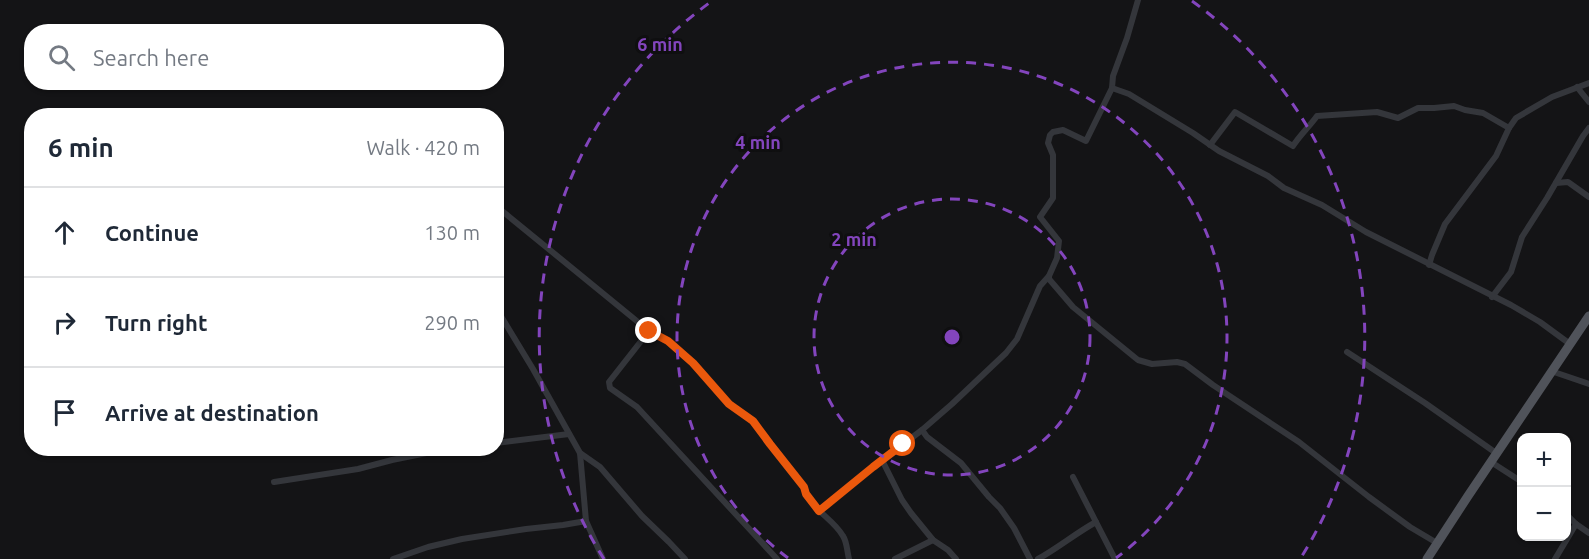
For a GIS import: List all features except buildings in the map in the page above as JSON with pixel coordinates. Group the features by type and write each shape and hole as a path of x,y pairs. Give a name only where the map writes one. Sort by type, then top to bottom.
{"main road":[{"path":"1427,559 1589,316"}],"street":[{"path":"819,511 952,404 1006,353 1017,339 1040,286 1049,276 1058,258 1057,237 1040,217 1053,198 1053,155 1048,141 1050,135 1063,130 1086,141 1112,88 1113,76 1138,0"},
{"path":"1429,265 1445,224 1496,156 1516,118 1552,97 1589,82"},
{"path":"1577,87 1589,102"},
{"path":"1112,88 1129,94 1210,145 1268,176 1284,188 1322,206 1429,265 1511,305 1540,322 1570,344"},
{"path":"1210,145 1235,112 1293,146 1301,133 1317,116 1383,112 1398,118 1418,108 1454,106 1483,113 1509,128"},
{"path":"1492,297 1510,272 1522,237 1589,129"},
{"path":"1556,183 1568,183 1589,197"},
{"path":"504,213 649,331 668,341 693,363 729,404 753,421 804,487 806,494 819,511 842,534 849,559"},
{"path":"1049,276 1050,282 1072,308 1138,360 1152,364 1178,362 1185,364 1299,442 1410,527 1437,543"},
{"path":"504,321 534,369 580,453 600,467 642,516 685,559"},
{"path":"649,331 609,381 610,388 637,407 777,559"},
{"path":"1347,352 1433,408 1517,478"},
{"path":"1551,371 1589,384"},
{"path":"922,430 927,438 962,463 1000,508 1014,528 1030,559"},
{"path":"504,442 569,434"},
{"path":"580,453 586,521 603,559"},
{"path":"274,482 358,470 412,456"},
{"path":"882,460 902,500 933,540 948,550 956,559"},
{"path":"1073,477 1115,559"},
{"path":"1571,519 1588,530"},
{"path":"393,559 462,539 586,521"},
{"path":"1038,559 1096,522"},
{"path":"1555,559 1576,524"},
{"path":"895,559 933,540"}],"route":[{"path":"649,331 668,341 693,363 729,404 753,421 804,487 806,494 819,511 903,444"}]}
